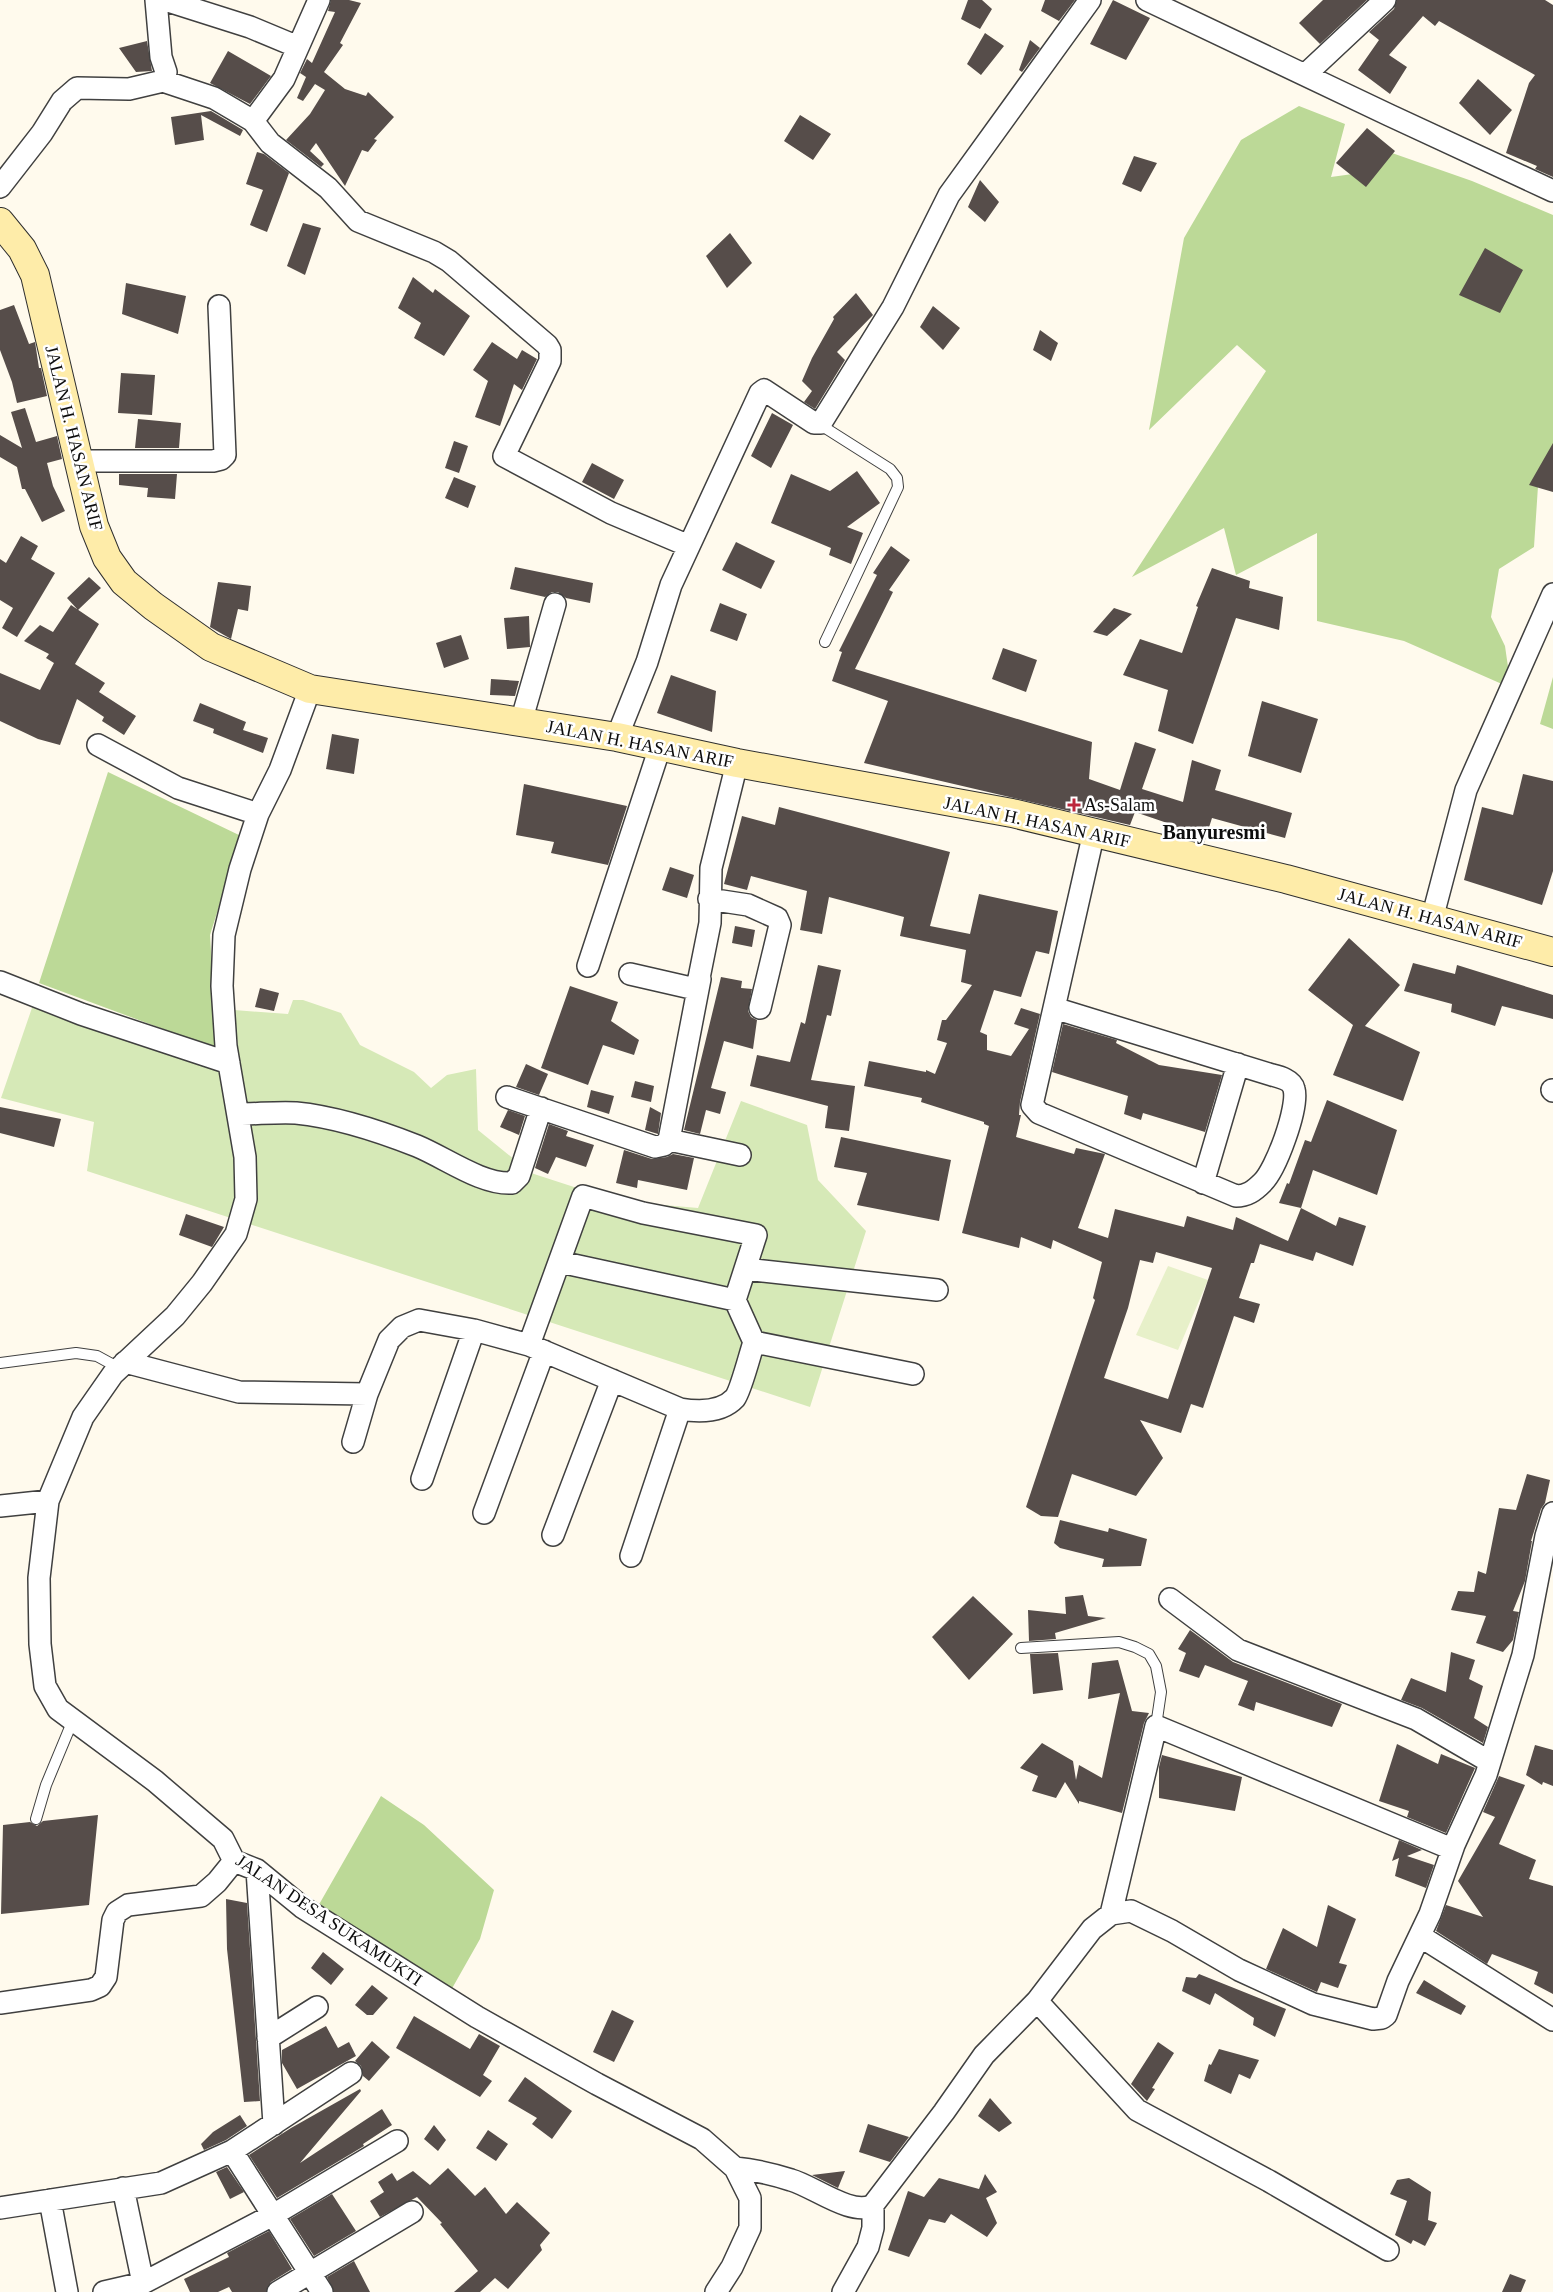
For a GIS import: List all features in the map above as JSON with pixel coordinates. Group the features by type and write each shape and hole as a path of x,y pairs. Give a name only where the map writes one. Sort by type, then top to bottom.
{"main road":[{"name":"JALAN H. HASAN ARIF","path":"0,222 22,249 35,275 94,526 107,558 124,582 153,606 211,647 310,689 617,737 737,763 1012,813 1286,878 1553,952"}],"street":[{"path":"156,0 161,57 166,72 163,81"},
{"path":"165,0 250,26 298,47"},
{"path":"253,121 278,88 318,0"},
{"path":"617,737 647,662 672,585 762,390 772,393 810,420 819,424 828,416 893,308 949,195 1090,0"},
{"path":"1148,0 1553,191"},
{"path":"1306,74 1385,0"},
{"path":"0,187 42,133 62,101 77,88 128,90 163,81 214,98 253,121 270,143 328,188 358,221 434,252 449,261 548,345 550,361 504,456 611,514 689,546"},
{"path":"78,461 213,461 221,459 225,455 219,306"},
{"path":"1432,918 1466,790 1553,594"},
{"path":"521,722 555,604"},
{"name":"JALAN DESA SUKAMUKTI","path":"310,689 280,770 258,814 240,868 224,935 222,986 229,1063 245,1157 246,1199 236,1234 202,1283 175,1316 122,1365 83,1417 48,1501 39,1578 40,1644 45,1686 58,1709 155,1781 223,1839 234,1861 257,1870 302,1907 461,2007 597,2084 702,2139 735,2168 750,2198 750,2228 732,2268 716,2292"},
{"path":"98,745 178,788 258,814"},
{"path":"588,966 660,747"},
{"path":"506,1097 655,1147 664,1145 669,1140 710,923 711,868 737,763"},
{"path":"1054,1008 1238,1064 1289,1082 1294,1090 1294,1112 1284,1140 1264,1182 1251,1193 1236,1196 1039,1113 1033,1108 1033,1094 1094,832"},
{"path":"709,899 748,906 777,918 780,925 760,1008"},
{"path":"630,974 691,988 700,979"},
{"path":"0,982 81,1014 229,1063"},
{"path":"1203,1183 1238,1064"},
{"path":"238,1114 295,1113 336,1120 417,1146 483,1179 500,1184 512,1183 519,1176 541,1108"},
{"path":"669,1140 740,1155"},
{"path":"353,1442 367,1394 389,1340 402,1327 419,1320 474,1330 537,1348 680,1409 697,1412 714,1410 735,1397 754,1342 735,1300 756,1235 643,1212 583,1196 560,1262 537,1348 484,1513"},
{"path":"560,1262 735,1300"},
{"path":"745,1269 937,1290"},
{"path":"422,1479 474,1330"},
{"path":"754,1342 913,1374"},
{"path":"122,1365 239,1392 367,1394"},
{"path":"553,1534 612,1380"},
{"path":"631,1556 680,1409"},
{"path":"0,1506 48,1501"},
{"path":"735,2168 758,2170 794,2180 840,2202 856,2207 868,2208 874,2205 984,2055 1037,2001 1092,1929 1111,1914 1131,1911 1172,1931 1239,1970 1313,2004 1373,2019 1382,2018 1386,2015 1398,1981 1430,1914 1452,1849 1490,1762 1523,1655 1546,1536 1553,1513"},
{"path":"1170,1599 1238,1650 1416,1719 1490,1762"},
{"path":"1111,1914 1156,1726 1452,1849"},
{"path":"0,2003 91,1990 100,1986 106,1977 110,1934 117,1912 128,1905 201,1896 217,1882 234,1861"},
{"path":"257,1870 274,2124"},
{"path":"1420,1936 1553,2020"},
{"path":"1037,2001 1137,2110 1269,2181 1388,2250"},
{"path":"268,2038 317,2007"},
{"path":"0,2208 162,2183 232,2151 351,2073"},
{"path":"104,2292 143,2283 273,2215 397,2141"},
{"path":"232,2151 322,2292"},
{"path":"123,2188 143,2283"},
{"path":"50,2200 67,2292"},
{"path":"842,2292 868,2247 874,2205"},
{"path":"278,2292 412,2212"}],"lane":[{"path":"819,424 890,468 897,478 898,487 825,642"},
{"path":"0,1363 76,1353 97,1356 122,1365"},
{"path":"1021,1648 1118,1642 1149,1654 1156,1666 1161,1692 1156,1726"},
{"path":"36,1819 46,1786 73,1720"}],"green space":[{"path":"1299,106 1345,124 1331,177 1360,173 1392,153 1472,181 1553,215 1553,488 1538,486 1534,547 1499,569 1491,617 1505,646 1511,688 1404,641 1317,621 1317,533 1236,575 1224,528 1132,577 1266,371 1237,345 1149,430 1184,238 1241,140"},
{"path":"1553,677 1553,729 1540,724"},
{"path":"108,772 241,836 210,935 217,1049 39,983"},
{"path":"293,1000 303,1000 341,1013 360,1045 414,1072 431,1088 447,1075 476,1069 478,1130 531,1173 617,1201 698,1208 741,1101 807,1125 818,1180 866,1231 810,1407 87,1171 94,1122 1,1098 34,1002 215,1068 240,1064 234,1010 288,1014"},
{"path":"1168,1266 1208,1280 1178,1350 1136,1335"},
{"path":"381,1796 424,1825 494,1890 480,1939 450,1992 317,1908"}],"building":[{"path":"331,0 349,0 361,3 340,43 343,45 324,72 345,89 366,96 368,92 394,117 374,139 377,140 368,152 362,150 345,186 316,143 310,151 324,164 321,167 286,140 310,114 325,90 315,84 303,101 297,98 306,77 300,73 307,59 312,63 335,12 328,11"},
{"path":"968,0 982,0 992,9 980,29 961,19"},
{"path":"1045,0 1075,0 1059,21 1041,11"},
{"path":"1113,0 1150,18 1126,60 1090,44"},
{"path":"1323,0 1367,0 1320,44 1299,23"},
{"path":"1397,0 1545,0 1553,5 1553,177 1535,169 1537,166 1506,153 1529,83 1535,75 1439,21 1435,26 1423,16 1389,55 1407,67 1390,94 1358,70 1379,40 1369,32 1394,9"},
{"path":"985,33 1004,46 981,75 967,64"},
{"path":"1030,40 1040,48 1022,72 1019,70"},
{"path":"147,41 152,71 136,72 119,48"},
{"path":"228,51 271,76 250,104 210,83"},
{"path":"1478,79 1512,110 1490,135 1459,103"},
{"path":"211,111 243,130 240,136 201,115 204,140 175,145 171,117"},
{"path":"800,115 831,134 813,160 784,141"},
{"path":"1367,128 1395,151 1366,187 1336,163"},
{"path":"257,152 264,154 289,173 267,232 250,225 263,190 246,184"},
{"path":"1134,156 1157,163 1141,192 1122,184"},
{"path":"980,180 999,202 985,222 968,207"},
{"path":"303,223 321,228 305,275 287,266"},
{"path":"730,233 752,263 727,288 706,256"},
{"path":"1485,248 1523,270 1500,313 1459,295"},
{"path":"413,277 433,293 435,289 470,316 444,356 414,338 421,323 398,308"},
{"path":"126,283 186,296 178,334 122,314"},
{"path":"856,293 873,315 837,352 845,360 815,409 804,402 812,391 802,381 812,358 834,319 833,317"},
{"path":"14,305 29,344 35,342 39,368 41,368 47,396 17,403 12,382 0,350 0,310"},
{"path":"933,306 960,328 943,350 920,327"},
{"path":"1040,330 1058,343 1051,361 1033,350"},
{"path":"492,342 517,359 522,350 537,359 522,390 514,384 500,426 475,417 488,381 473,370"},
{"path":"121,373 155,375 152,415 118,413"},
{"path":"25,408 36,442 57,436 62,459 47,463 53,486 65,511 42,522 25,489 22,489 17,467 0,457 0,435 22,448 11,412"},
{"path":"772,413 793,425 771,468 751,456"},
{"path":"138,419 181,423 179,448 135,448"},
{"path":"454,441 468,446 459,473 445,468"},
{"path":"1553,443 1553,492 1529,485"},
{"path":"592,463 624,480 614,499 582,482"},
{"path":"857,471 880,503 847,527 863,533 851,564 829,555 831,548 771,523 791,474 830,491"},
{"path":"119,474 177,474 175,499 147,497 148,488 119,485"},
{"path":"454,477 476,486 468,508 445,498"},
{"path":"21,536 38,546 31,559 55,573 17,637 2,628 13,608 0,600 0,559 6,563"},
{"path":"736,542 775,561 761,589 722,570"},
{"path":"891,546 910,560 889,590 893,592 855,669 1092,742 1089,779 1120,790 1135,742 1156,749 1142,789 1183,802 1192,760 1221,770 1215,790 1292,813 1285,838 1212,818 1204,843 1168,835 1173,825 1135,812 1130,825 864,763 888,701 832,681 842,652 839,651 877,575 873,573"},
{"path":"515,567 593,583 590,603 566,598 558,592 552,592 545,597 510,589"},
{"path":"1212,568 1250,581 1249,588 1283,597 1279,630 1236,618 1193,744 1158,731 1168,690 1123,675 1140,639 1182,653 1198,607 1196,606"},
{"path":"89,577 101,588 78,610 67,598"},
{"path":"218,582 251,586 248,611 238,609 231,639 210,627"},
{"path":"720,603 747,614 737,641 710,631"},
{"path":"71,605 99,624 75,664 105,683 99,692 136,716 124,735 102,721 104,717 77,699 60,745 38,739 0,721 0,673 40,690 54,663 46,658 49,654 24,641 40,625 53,632"},
{"path":"1114,608 1132,614 1107,636 1093,632"},
{"path":"529,616 530,647 507,649 504,618"},
{"path":"461,635 469,659 444,668 436,643"},
{"path":"1003,648 1037,660 1026,692 992,679"},
{"path":"671,675 716,691 712,732 657,713"},
{"path":"491,679 519,681 515,696 490,695"},
{"path":"1262,701 1318,719 1301,773 1248,756"},
{"path":"200,703 246,722 243,730 268,738 263,753 213,733 214,729 193,721"},
{"path":"332,734 359,739 354,774 326,769"},
{"path":"1523,774 1553,781 1553,871 1542,905 1464,880 1482,807 1513,815"},
{"path":"524,784 627,806 608,865 551,853 554,842 516,835"},
{"path":"779,807 950,852 930,926 970,934 979,894 1058,911 1049,954 1036,951 1021,997 994,990 980,1032 987,1035 987,1050 1011,1056 1029,1029 1014,1024 1021,1008 1040,1014 1020,1102 1019,1115 1021,1115 1016,1137 1074,1154 1076,1148 1105,1154 1078,1228 1108,1238 1115,1209 1184,1227 1187,1216 1233,1230 1236,1217 1288,1241 1301,1208 1336,1226 1339,1217 1366,1226 1353,1266 1316,1252 1313,1261 1260,1244 1254,1263 1251,1263 1239,1298 1260,1304 1254,1323 1234,1316 1203,1408 1191,1404 1181,1433 1140,1420 1163,1458 1136,1496 1072,1474 1058,1517 1041,1516 1026,1507 1095,1300 1093,1298 1102,1262 1053,1240 1051,1249 1021,1237 1019,1248 962,1233 989,1126 984,1124 984,1122 921,1102 922,1098 864,1086 869,1061 926,1072 926,1070 935,1074 947,1043 937,1040 942,1020 946,1020 972,985 961,982 966,950 900,936 904,917 829,897 822,934 800,930 807,891 751,876 747,890 724,884 742,816 775,825","holes":["1156,1252 1212,1268 1168,1399 1104,1378 1128,1308 1140,1260 1153,1263"]},
{"path":"670,867 694,875 687,898 662,890"},
{"path":"735,926 755,930 752,947 732,943"},
{"path":"1349,938 1400,985 1365,1026 1420,1052 1403,1101 1333,1075 1353,1025 1308,990"},
{"path":"1413,963 1455,974 1457,965 1553,995 1553,1019 1502,1006 1495,1026 1451,1012 1452,1004 1404,991"},
{"path":"818,965 841,970 831,1016 827,1015 811,1080 855,1086 849,1131 825,1128 828,1106 750,1086 757,1055 790,1062 801,1022 805,1024"},
{"path":"721,977 742,981 741,988 752,989 748,1011 751,1017 757,1020 753,1049 724,1041 711,1088 726,1092 720,1114 706,1110 700,1134 684,1130"},
{"path":"570,986 618,1002 611,1021 639,1040 634,1055 603,1045 588,1085 541,1068"},
{"path":"260,988 279,993 274,1011 255,1007"},
{"path":"1063,1024 1117,1040 1116,1043 1159,1065 1222,1075 1205,1132 1143,1113 1141,1120 1124,1114 1128,1096 1052,1072"},
{"path":"526,1064 548,1074 539,1095 516,1087"},
{"path":"635,1081 654,1086 651,1102 631,1097"},
{"path":"591,1090 614,1096 609,1114 587,1107"},
{"path":"1327,1100 1397,1130 1377,1195 1313,1170 1301,1208 1279,1203 1287,1183 1289,1184 1305,1140 1311,1142"},
{"path":"0,1107 61,1119 54,1147 0,1133"},
{"path":"650,1107 661,1113 658,1134 645,1130"},
{"path":"508,1110 525,1116 519,1135 500,1127"},
{"path":"549,1124 568,1131 566,1136 594,1145 586,1167 556,1157 548,1174 535,1168"},
{"path":"841,1137 951,1160 939,1221 857,1205 867,1173 834,1167"},
{"path":"624,1150 652,1159 667,1157 673,1154 694,1158 687,1190 638,1180 637,1188 616,1183"},
{"path":"186,1214 224,1227 212,1247 179,1235"},
{"path":"1527,1474 1550,1480 1545,1503 1541,1509 1531,1541 1525,1581 1513,1611 1519,1612 1513,1640 1503,1652 1476,1643 1486,1616 1451,1610 1458,1591 1474,1592 1478,1571 1486,1574 1499,1508 1516,1510"},
{"path":"1060,1520 1108,1532 1109,1528 1147,1539 1141,1566 1102,1567 1104,1559 1060,1548 1054,1543"},
{"path":"1083,1595 1088,1616 1106,1618 1055,1633 1056,1639 1029,1641 1028,1610 1066,1614 1065,1597"},
{"path":"973,1596 1013,1634 969,1680 932,1637"},
{"path":"1190,1630 1233,1662 1342,1704 1332,1727 1256,1702 1254,1711 1238,1705 1248,1681 1205,1665 1199,1678 1179,1671 1186,1653 1178,1649"},
{"path":"1451,1652 1475,1660 1469,1679 1483,1686 1474,1718 1488,1727 1483,1743 1422,1708 1401,1700 1411,1678 1446,1692"},
{"path":"1058,1653 1063,1690 1033,1694 1030,1654"},
{"path":"1118,1660 1132,1711 1149,1713 1144,1723 1122,1813 1079,1801 1079,1804 1065,1782 1056,1798 1032,1791 1038,1776 1020,1768 1042,1743 1073,1761 1076,1780 1079,1765 1102,1778 1120,1693 1088,1699 1092,1663"},
{"path":"1397,1744 1438,1764 1441,1754 1475,1768 1446,1833 1407,1817 1409,1811 1379,1801"},
{"path":"1535,1745 1553,1750 1553,1786 1543,1782 1542,1785 1526,1775"},
{"path":"1162,1755 1242,1777 1235,1811 1159,1798 1159,1767"},
{"path":"1499,1776 1525,1785 1499,1844 1536,1860 1529,1879 1553,1886 1553,1994 1534,1984 1538,1972 1492,1954 1487,1964 1436,1931 1446,1905 1483,1917 1458,1881 1495,1817 1483,1812"},
{"path":"98,1815 89,1905 1,1914 3,1825 30,1822 37,1826 43,1821"},
{"path":"1399,1840 1422,1850 1407,1856 1434,1865 1426,1888 1395,1876 1399,1858 1392,1861"},
{"path":"226,1899 247,1903 260,2101 244,2102 227,1949"},
{"path":"1328,1905 1356,1919 1339,1963 1347,1965 1338,1988 1321,1982 1317,1992 1266,1969 1283,1928 1317,1947"},
{"path":"323,1952 344,1969 331,1985 311,1968"},
{"path":"1199,1974 1286,2009 1275,2037 1253,2025 1254,2018 1215,1993 1210,2005 1182,1991 1186,1977 1196,1978"},
{"path":"1424,1980 1466,2006 1461,2015 1416,1993"},
{"path":"372,1985 388,1998 373,2015 367,2015 355,2005"},
{"path":"612,2010 634,2021 614,2062 593,2052"},
{"path":"414,2016 470,2049 479,2034 500,2046 483,2075 492,2081 480,2097 396,2048"},
{"path":"326,2026 338,2048 349,2042 356,2056 297,2089 282,2063 282,2050"},
{"path":"372,2041 390,2057 369,2081 363,2076 361,2066 355,2061"},
{"path":"1158,2042 1174,2053 1152,2088 1155,2089 1147,2101 1131,2084"},
{"path":"1219,2049 1259,2060 1250,2079 1239,2074 1231,2094 1204,2081 1209,2064 1211,2065"},
{"path":"525,2077 572,2111 552,2139 532,2124 537,2118 508,2101"},
{"path":"360,2089 361,2091 300,2163 382,2109 392,2125 363,2144 364,2146 277,2198 249,2155 291,2128"},
{"path":"990,2098 1012,2123 999,2132 978,2116"},
{"path":"240,2115 247,2126 226,2140 204,2150 201,2144 213,2132"},
{"path":"868,2124 909,2137 890,2162 859,2152"},
{"path":"434,2125 446,2140 438,2151 424,2139"},
{"path":"488,2130 508,2144 496,2161 476,2148"},
{"path":"227,2167 244,2192 230,2199 216,2172"},
{"path":"448,2168 475,2196 485,2187 506,2214 517,2202 550,2233 540,2245 542,2250 508,2289 495,2278 480,2292 454,2292 478,2271 440,2224 442,2223 417,2197 380,2217 370,2201 384,2192 378,2182 392,2173 397,2181 413,2171 430,2185"},
{"path":"845,2171 838,2188 812,2175"},
{"path":"985,2174 997,2192 986,2198 997,2223 987,2237 951,2214 945,2223 929,2219 909,2257 888,2250 908,2191 924,2197 939,2178 979,2189"},
{"path":"1409,2178 1431,2192 1428,2220 1437,2223 1425,2246 1413,2240 1411,2244 1395,2235 1407,2201 1390,2194 1397,2180"},
{"path":"332,2194 356,2231 314,2256 290,2219"},
{"path":"269,2231 292,2269 271,2282 266,2292 232,2292 229,2287 218,2292 190,2292 184,2279 229,2257 227,2253"},
{"path":"354,2261 370,2292 334,2292 327,2277"},
{"path":"1510,2274 1526,2280 1521,2292 1502,2292"}],"place":[{"name":"As-Salam","path":"1074,805"}],"district":[{"name":"Banyuresmi","path":"1214,832"}]}
